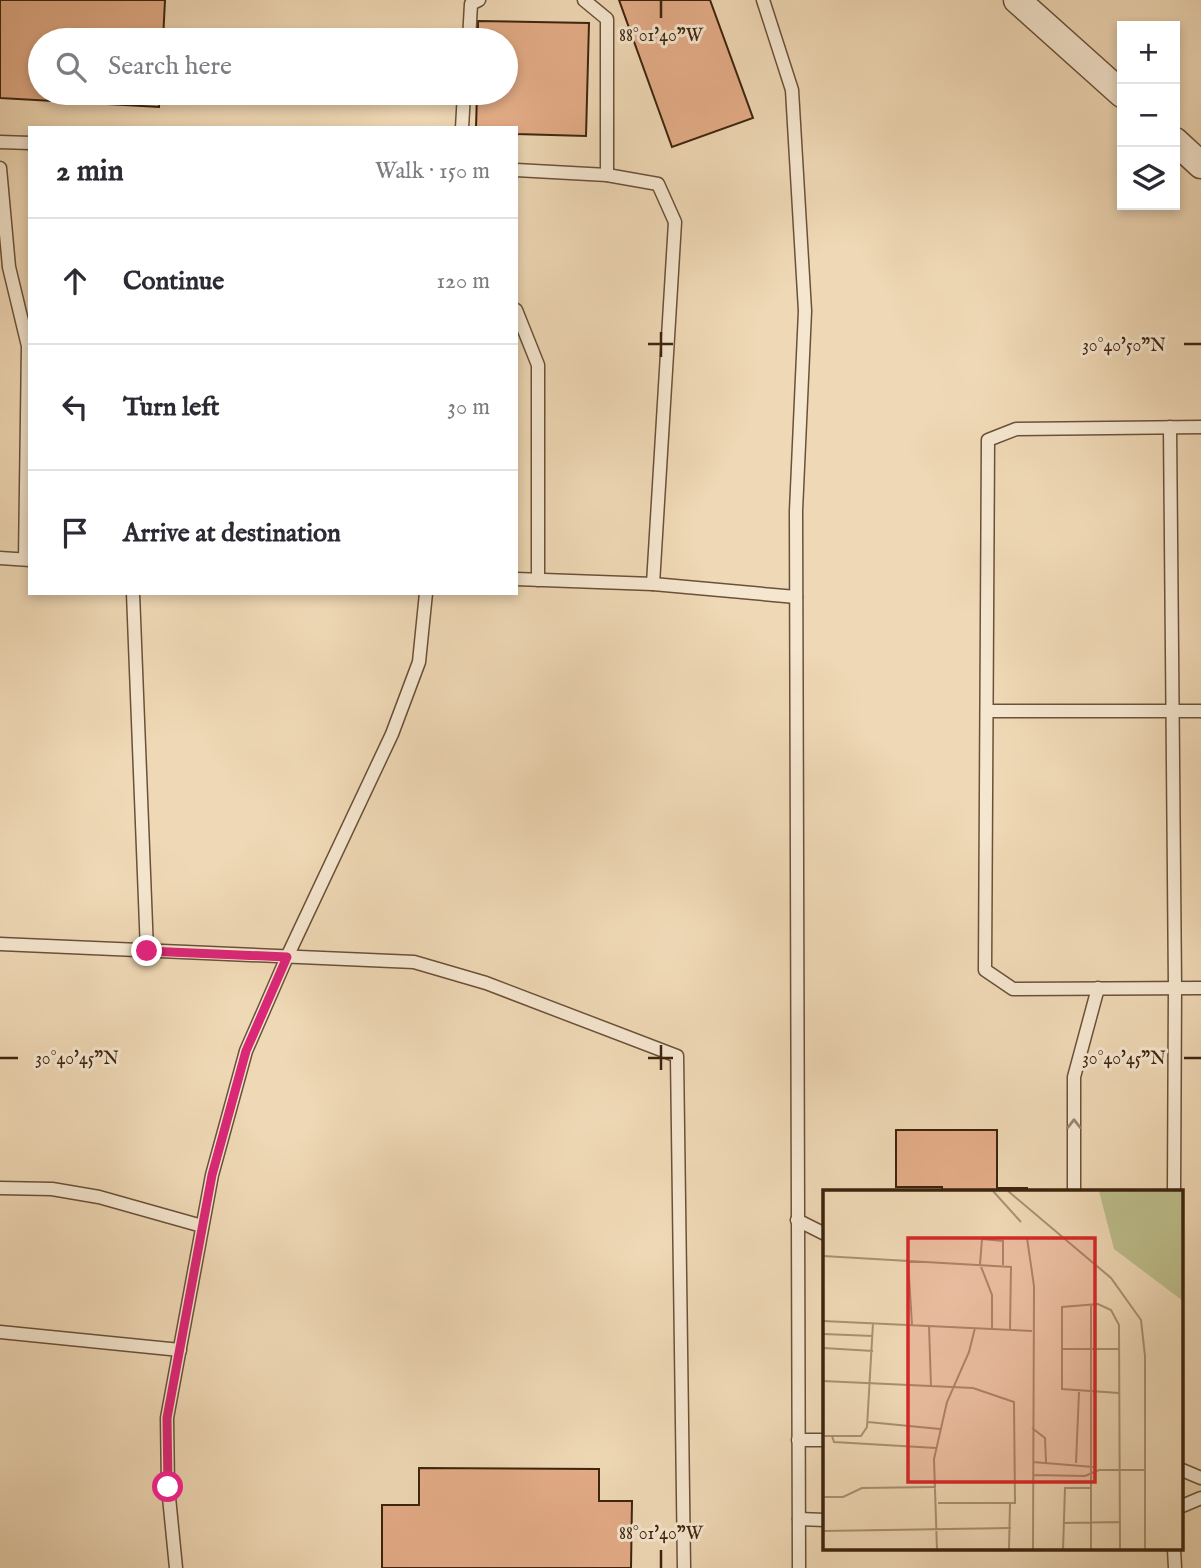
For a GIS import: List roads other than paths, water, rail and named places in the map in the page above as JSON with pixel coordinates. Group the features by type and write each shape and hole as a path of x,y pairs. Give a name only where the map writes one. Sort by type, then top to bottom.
{"street":[{"path":"1017,0 1117,90"},
{"path":"1180,146 1201,165"}],"lane":[{"path":"469,28 471,4 479,0"},
{"path":"584,0 607,19 607,175"},
{"path":"763,0 792,90 805,311 796,511 799,1568"},
{"path":"462,126 463,105"},
{"path":"0,142 28,143"},
{"path":"0,168 9,267 28,342"},
{"path":"518,170 607,175 658,184 675,222 653,583"},
{"path":"518,315 538,365 538,580"},
{"path":"1170,427 1174,1190"},
{"path":"1201,427 1016,429 988,440 985,970 1013,989 1201,988"},
{"path":"0,558 27,559 28,452"},
{"path":"518,579 653,583 796,597"},
{"path":"133,595 147,951"},
{"path":"176,1568 168,1487 167,1418 212,1175 246,1051 392,734 419,662 426,595"},
{"path":"987,711 1201,711"},
{"path":"0,944 414,962 486,984 677,1056 684,1568"},
{"path":"1074,1190 1074,1077 1098,988"},
{"path":"0,1188 52,1189 99,1197 202,1226"},
{"path":"797,1220 823,1233"},
{"path":"0,1332 180,1350"},
{"path":"799,1440 823,1440"},
{"path":"1184,1471 1201,1478"},
{"path":"1184,1505 1201,1498"},
{"path":"799,1519 823,1520"},
{"path":"1174,1550 1175,1568"}]}
